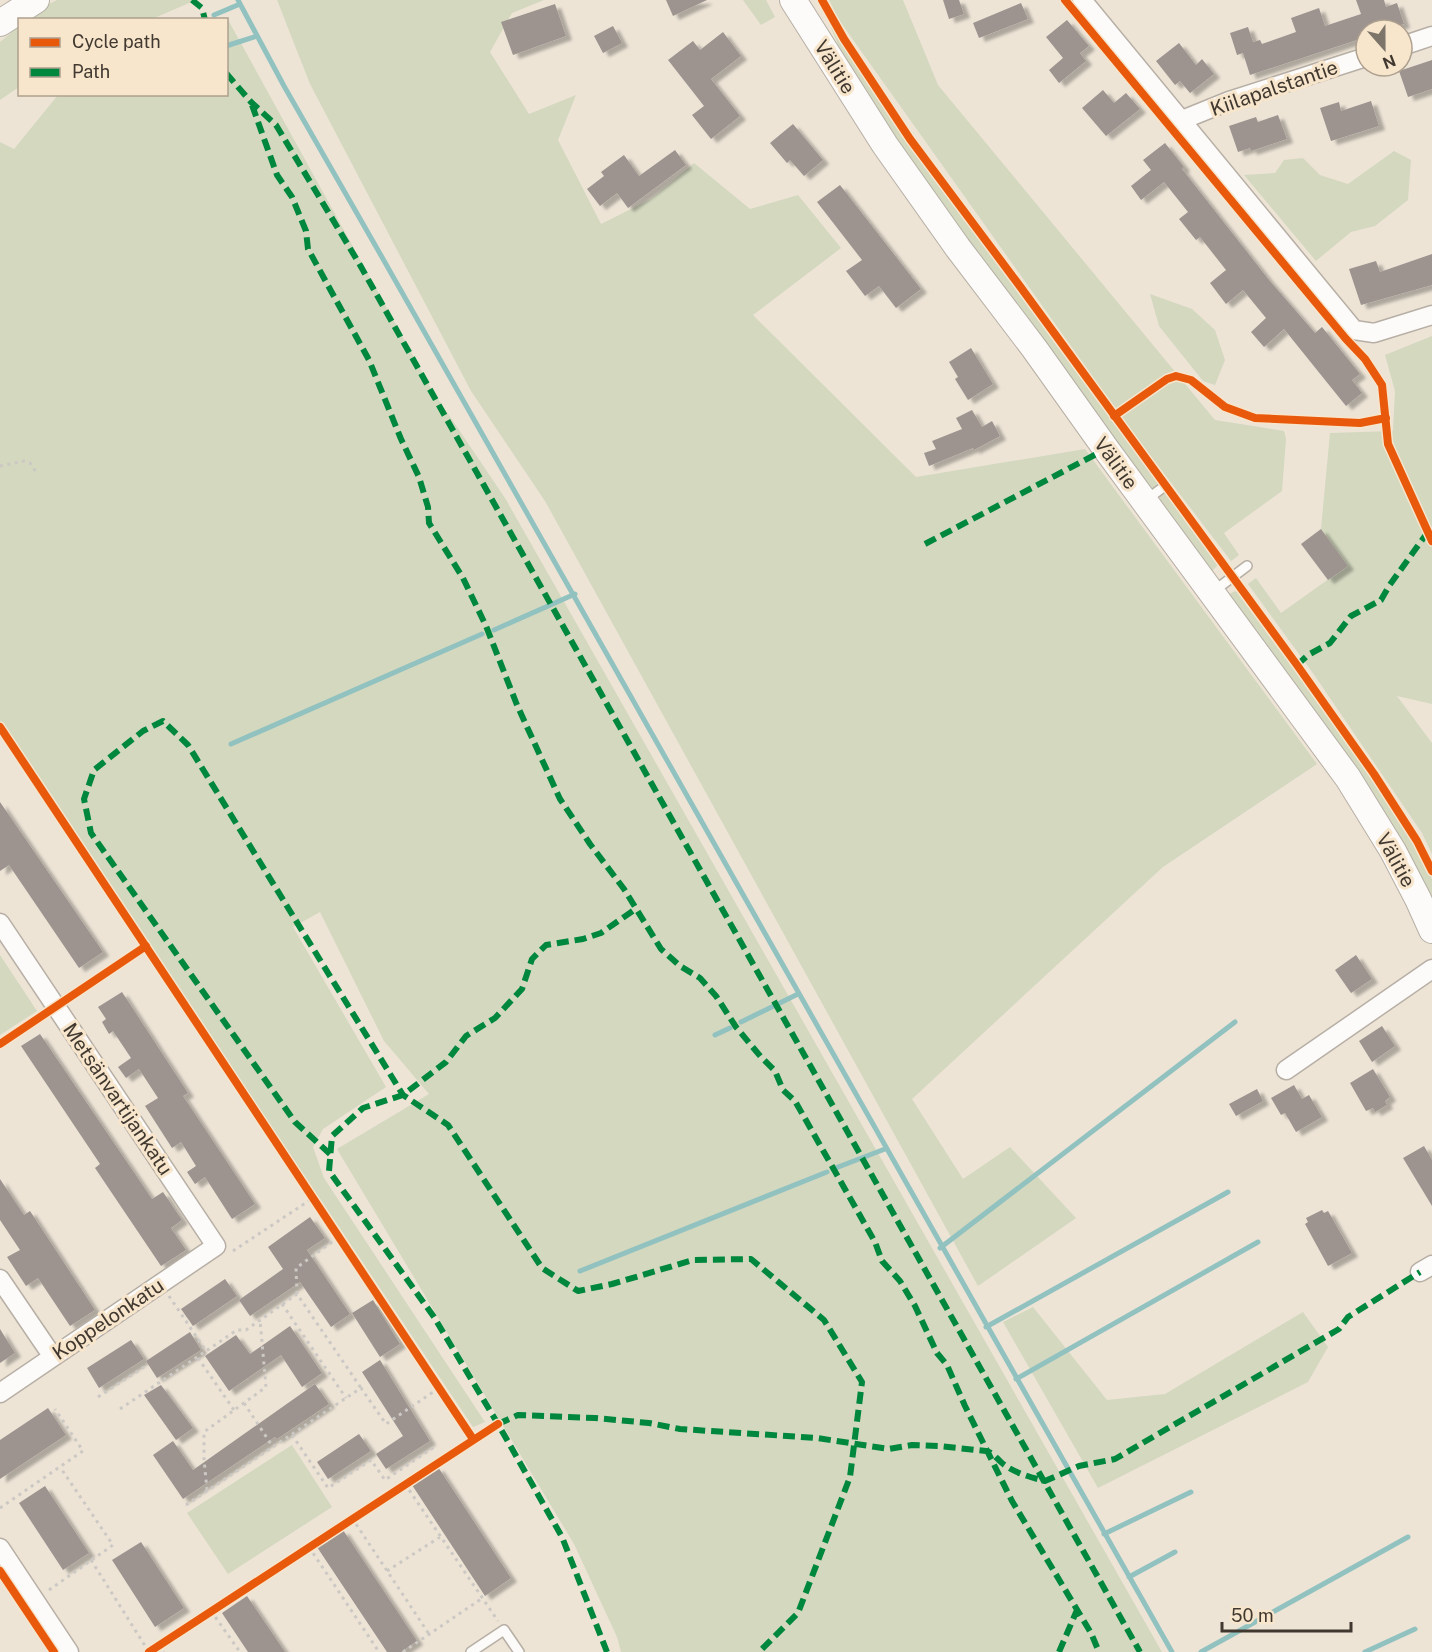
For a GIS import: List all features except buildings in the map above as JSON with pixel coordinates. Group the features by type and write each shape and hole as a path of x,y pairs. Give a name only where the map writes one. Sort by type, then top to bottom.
{"main road":[{"path":"0,23 36,0"},
{"name":"Välitie","path":"793,0 885,145 958,248 1034,348 1348,778 1393,851 1432,930"}],"street":[{"path":"1082,0 1354,330 1374,333 1432,315"},
{"path":"1414,42 1432,36"},
{"name":"Kiilapalstantie","path":"1182,120 1229,101 1354,61"},
{"name":"Metsänvartijankatu","path":"0,923 220,1251"},
{"path":"1287,1070 1432,969"},
{"name":"Koppelonkatu","path":"0,1393 220,1251"},
{"path":"0,1279 53,1357"},
{"path":"0,1548 69,1652"}],"lane":[{"path":"1144,501 1165,486"},
{"path":"1212,592 1247,566"},
{"path":"471,1652 504,1630 519,1652"}],"path":[{"path":"0,466 24,461 30,463 36,472"},
{"path":"306,1188 320,1208"},
{"path":"220,1251 313,1198"},
{"path":"333,1227 345,1247"},
{"path":"339,1237 296,1268 297,1294 386,1424 439,1388"},
{"path":"168,1294 206,1351"},
{"path":"120,1409 237,1330 246,1330 297,1294"},
{"path":"282,1304 346,1398"},
{"path":"207,1491 204,1432 266,1387 260,1320"},
{"path":"198,1358 234,1410"},
{"path":"98,1397 144,1366"},
{"path":"433,1378 445,1396"},
{"path":"186,1506 361,1388"},
{"path":"244,1403 273,1447"},
{"path":"0,1508 83,1451 55,1409"},
{"path":"292,1435 328,1488 371,1460 385,1480 434,1447"},
{"path":"45,1593 113,1545 60,1467"},
{"path":"396,1490 415,1478"},
{"path":"405,1484 504,1630"},
{"path":"344,1524 361,1513"},
{"path":"352,1518 429,1634"},
{"path":"387,1571 440,1537"},
{"path":"299,1554 317,1542"},
{"path":"309,1547 379,1652"},
{"path":"91,1560 149,1652 162,1649 168,1640"},
{"path":"403,1652 481,1599"},
{"path":"203,1617 221,1605"},
{"path":"212,1611 240,1652"}],"green space":[{"path":"57,0 196,0 154,18 29,18 41,8"},
{"path":"277,0 544,0 512,13 490,52 529,114 576,95 558,140 601,224 651,199 694,163 750,209 798,195 841,248 753,315 916,477 1085,449 1317,764 1163,867 912,1099 963,1179 1010,1147 1076,1218 978,1286 545,501 471,391 310,84"},
{"path":"743,0 766,0 775,17 761,25"},
{"path":"829,0 903,0 938,85 1215,420 1284,431 1286,439 1282,491 1224,533 1239,555 1231,561 1130,429 839,20"},
{"path":"228,20 432,390 505,498 1162,1652 621,1652 617,1637 574,1544 337,1149 429,1094 384,1041 320,912 293,927 386,1087 323,1129 313,1147 324,1178 485,1422 473,1427 329,1212 160,967 0,723 0,142 14,149 57,96 228,96"},
{"path":"18,27 18,88 0,100 0,42"},
{"path":"833,27 904,138 1158,483 1153,488 1147,488 909,164 850,72 831,28"},
{"path":"1394,151 1411,160 1408,200 1375,226 1351,232 1316,261 1244,175 1275,173 1284,160 1303,158 1320,175 1348,184"},
{"path":"1150,294 1192,309 1215,330 1225,360 1215,385 1203,381 1159,326"},
{"path":"1432,336 1432,704 1397,696 1432,743 1432,854 1422,833 1315,676 1248,584 1256,578 1281,613 1347,566 1321,529 1330,433 1393,431 1395,391 1385,355"},
{"path":"1165,493 1218,565 1211,572 1159,501"},
{"path":"1235,591 1330,716 1404,825 1432,879 1432,908 1229,598 1229,594"},
{"path":"0,955 37,1011 0,1035"},
{"path":"1033,1307 1107,1400 1165,1394 1303,1312 1328,1347 1308,1382 1098,1488 1003,1322"},
{"path":"292,1445 332,1507 228,1574 187,1513"}],"waterway":[{"path":"238,0 284,86 1172,1652"},
{"path":"214,15 240,4"},
{"path":"228,45 257,36"},
{"path":"494,630 575,594"},
{"path":"231,744 482,634"},
{"path":"741,1022 798,994"},
{"path":"940,1248 1235,1022"},
{"path":"715,1035 730,1028"},
{"path":"833,1169 885,1149"},
{"path":"580,1271 827,1172"},
{"path":"986,1327 1228,1192"},
{"path":"1016,1379 1258,1242"},
{"path":"1104,1534 1191,1492"},
{"path":"1201,1652 1408,1537"},
{"path":"1129,1577 1175,1552"},
{"path":"1365,1652 1415,1629"}],"marked path":[{"path":"192,0 202,8 204,18"},
{"path":"228,75 251,102 276,125 360,265 1140,1652"},
{"path":"252,105 277,175 292,197 306,231 308,249 369,360 419,477 428,507 429,523 463,578 486,626 517,705 560,799 624,889 661,949 680,966 700,978 716,996 736,1027 775,1071 783,1090 795,1101 875,1242 882,1261 900,1281 915,1306 937,1353 947,1365 1012,1501 1091,1633 1099,1652"},
{"path":"925,544 1106,449"},
{"path":"1297,665 1308,655 1330,643 1351,616 1381,600 1430,529"},
{"path":"330,1154 295,1122 91,833 84,799 94,770 143,731 163,721 188,745 403,1095 448,1125 542,1268 578,1291 612,1284 693,1260 751,1259 824,1320 862,1382 850,1477 798,1613 759,1652"},
{"path":"607,1652 562,1537 498,1424 434,1317 329,1171 332,1136 363,1108 403,1095 446,1062 466,1036 495,1018 522,989 532,959 546,945 583,939 601,933 637,908"},
{"path":"498,1424 518,1415 595,1418 649,1423 680,1429 817,1438 889,1449 912,1445 939,1446 986,1451 1012,1469 1045,1481 1079,1466 1115,1459 1339,1329 1348,1317 1420,1272"},
{"path":"1059,1652 1077,1610"}],"cycle path":[{"path":"822,0 844,39 910,139 1297,665 1374,774 1417,841 1432,871"},
{"path":"1065,0 1365,359 1382,385 1388,444 1432,541"},
{"path":"1114,416 1167,379 1176,376 1191,380 1225,407 1255,418 1360,423 1386,418"},
{"path":"0,727 473,1439"},
{"path":"0,1044 146,946"},
{"path":"149,1652 498,1424"},
{"path":"0,1571 54,1652"}]}
